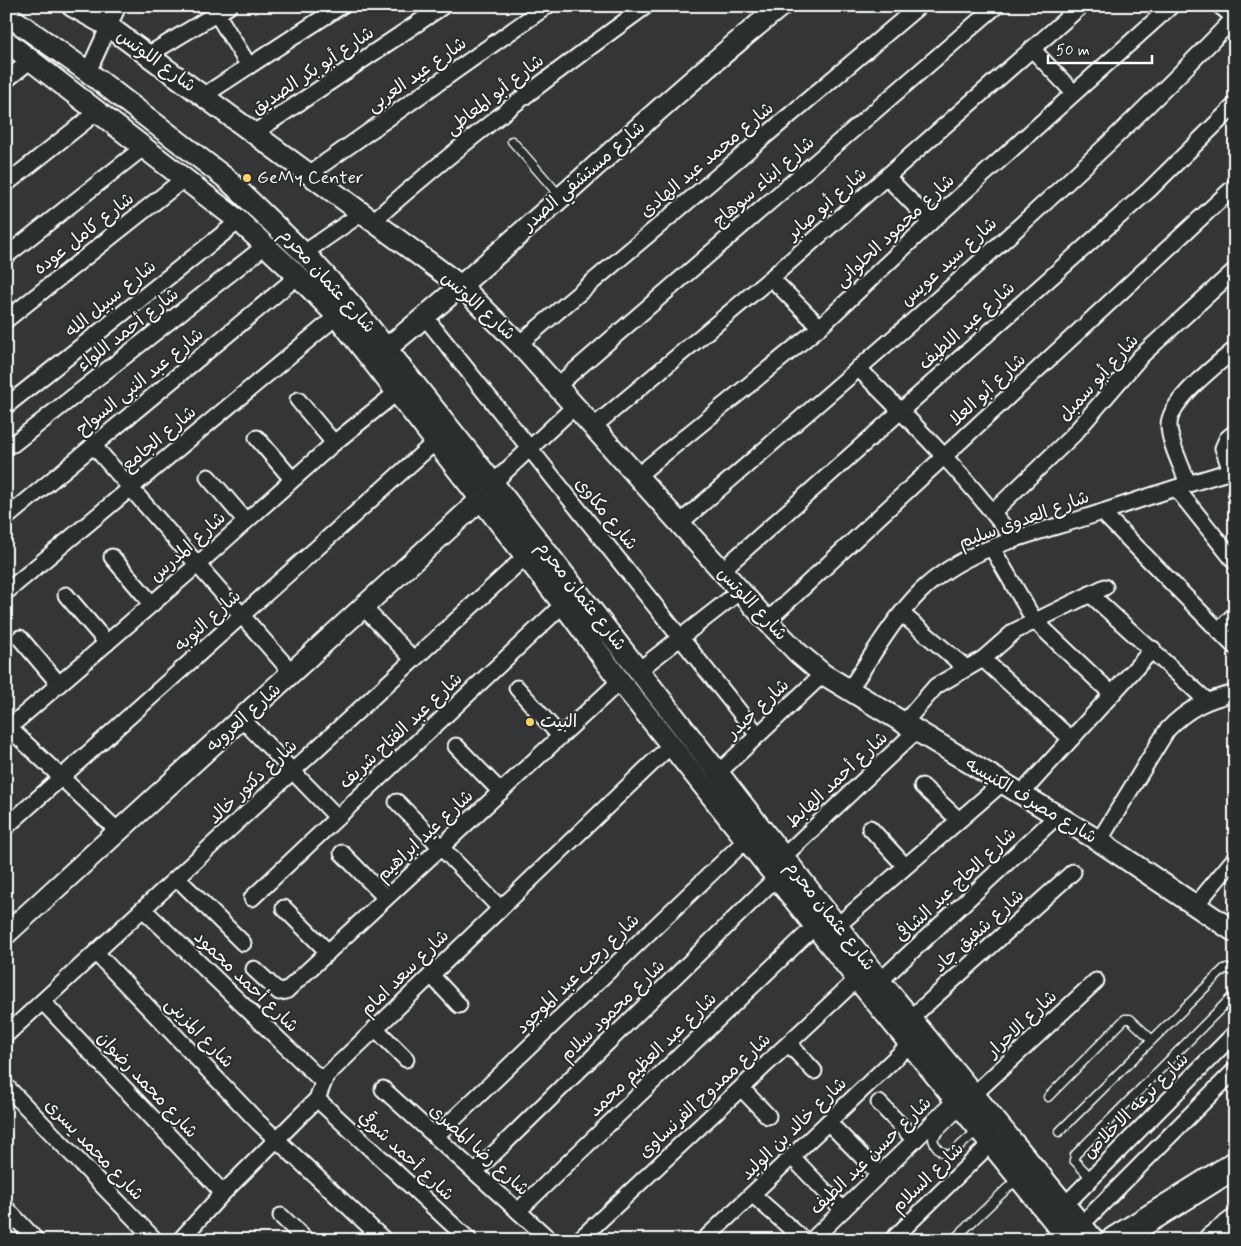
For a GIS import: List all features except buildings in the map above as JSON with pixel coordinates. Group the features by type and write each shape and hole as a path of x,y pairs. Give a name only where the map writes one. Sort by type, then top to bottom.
{"highway":[{"path":"1115,1240 1235,1165"},
{"path":"1212,1240 1235,1223"}],"main road":[{"name":"شارع اللوتس","path":"72,6 116,13 148,55 461,286 519,344 767,621 824,674"},
{"name":"شارع مستشفي الصدر","path":"388,348 461,286 760,13 781,6"},
{"name":"شارع عثمان محرم","path":"6,14 88,72 227,179 304,253 388,348 493,482 570,598 620,681 910,1044 1064,1205 1071,1235"},
{"name":"شارع عثمان محرم","path":"6,41 238,221 298,276 336,316 526,556 570,598 639,670 837,926 911,1018 987,1138 1019,1178 1071,1235"},
{"name":"شارع العروبه","path":"6,934 293,674 480,500"},
{"name":"شارع مصرف الكنيسه","path":"824,674 1098,841 1235,932"}],"street":[{"path":"203,96 341,6"},
{"name":"شارع أبو بكر الصديق","path":"254,133 443,6"},
{"name":"شارع عيد العربى","path":"309,174 547,6"},
{"name":"شارع أبو المعاطى","path":"304,253 367,217 521,97 646,6"},
{"name":"شارع محمد عبد الهادى","path":"519,344 919,6"},
{"name":"شارع ابناء سوهاج","path":"557,386 996,6"},
{"name":"شارع أبو صابر","path":"593,427 771,278 1081,6"},
{"name":"شارع محمود الحلوانى","path":"637,476 820,326 931,222 1171,6"},
{"path":"1220,6 1234,18"},
{"path":"148,55 219,9 249,66"},
{"path":"88,72 116,13"},
{"name":"شارع سيد عويس","path":"680,523 858,368 1038,207 1159,96 1234,18"},
{"path":"1032,50 1074,94"},
{"path":"6,80 31,60"},
{"name":"شارع عبد اللطيف","path":"722,570 1149,190 1235,105"},
{"path":"6,184 98,111"},
{"path":"6,256 144,147"},
{"path":"887,177 931,222"},
{"name":"شارع كامل عوده","path":"6,320 185,178"},
{"name":"شارع أبو العلا","path":"767,621 1235,186"},
{"name":"شارع سبيل الله","path":"6,406 238,221"},
{"name":"شارع أحمد اللواء","path":"14,444 265,246"},
{"name":"شارع أبو سمبل","path":"993,512 1074,434 1141,356 1235,270"},
{"name":"شارع عبد النبى السواح","path":"6,518 298,276"},
{"path":"771,278 820,326"},
{"name":"شارع الجامع","path":"6,592 336,316"},
{"name":"شارع مكاوى","path":"425,317 758,735"},
{"path":"1235,349 1180,400 1170,415 1170,432 1182,486 1235,562"},
{"path":"858,368 944,456 993,512 1014,540"},
{"name":"شارع المدرس","path":"7,728 197,565 292,479 396,393"},
{"path":"298,400 334,443"},
{"path":"493,482 575,406"},
{"path":"1233,470 1223,448 1235,432"},
{"path":"257,438 292,479"},
{"name":"شارع النوبه","path":"6,827 435,442"},
{"path":"93,445 241,617 293,674"},
{"name":"شارع العدوى سليم","path":"849,690 902,614 920,592 942,574 966,559 1014,540 1233,470"},
{"path":"208,477 245,520"},
{"path":"1102,512 1234,646"},
{"path":"992,548 1034,620 1112,694"},
{"name":"شارع دكتور خالد","path":"6,1036 526,556"},
{"path":"112,557 152,604"},
{"name":"شارع أحمد الهابط","path":"784,856 910,728 936,686 983,659 998,644 1034,620 1105,587"},
{"path":"639,670 740,591"},
{"path":"1090,594 1206,700"},
{"path":"66,595 107,643"},
{"name":"شارع عبد الفتاح شريف","path":"252,898 570,598"},
{"path":"364,608 413,659"},
{"path":"902,614 966,668"},
{"path":"1219,631 1235,614"},
{"path":"20,638 60,684"},
{"path":"1021,794 1152,649"},
{"path":"983,659 1071,739"},
{"name":"شارع حيدر","path":"719,772 824,674"},
{"name":"شارع عيد ابراهيم","path":"254,969 275,990 282,992 328,952 620,681"},
{"path":"517,688 560,736"},
{"path":"1098,841 1168,730 1178,718 1206,700 1235,693"},
{"path":"242,720 338,816"},
{"path":"7,728 119,832"},
{"name":"شارع سعد امام","path":"317,1099 322,1089 322,1081 375,1028 672,745"},
{"path":"456,746 501,792"},
{"path":"837,926 1002,783"},
{"path":"922,786 959,820"},
{"path":"397,802 500,908"},
{"name":"شارع الحاج عبد الشافى","path":"880,981 1057,816"},
{"path":"870,828 906,866"},
{"name":"شارع رجب عبد الموجود","path":"436,1136 747,839"},
{"path":"342,853 386,898"},
{"path":"1195,906 1235,858"},
{"name":"شارع شفيق جاد","path":"911,1018 1073,872"},
{"name":"شارع محمود سلام","path":"475,1172 776,877"},
{"path":"177,878 243,943"},
{"path":"284,908 328,952"},
{"name":"شارع أحمد محمود","path":"143,909 322,1081"},
{"name":"شارع عبد العظيم محمد","path":"518,1211 815,926"},
{"name":"شارع المزينى","path":"96,953 276,1139 384,1240"},
{"path":"431,975 459,1005"},
{"name":"شارع ممدوح الفرنساوى","path":"579,1240 857,980"},
{"name":"شارع الاحرار","path":"962,1099 1096,981"},
{"name":"شارع محمد رضوان","path":"43,1002 223,1193"},
{"path":"375,1028 406,1059"},
{"name":"شارع ترعه الاخلاص","path":"1064,1205 1235,1033"},
{"path":"789,1044 814,1070"},
{"name":"شارع خالد بن الوليد","path":"704,1240 910,1044"},
{"path":"1071,1235 1235,1070"},
{"name":"شارع محمد يسرى","path":"6,1086 155,1240"},
{"path":"742,1088 768,1116"},
{"name":"شارع رضا المصرى","path":"383,1089 550,1240"},
{"path":"180,1240 223,1193 317,1099"},
{"name":"شارع أحمد شوقي","path":"317,1099 469,1240"},
{"name":"شارع حسن عبد الطيف","path":"812,1240 915,1140 962,1099"},
{"path":"879,1103 915,1140"},
{"path":"828,1122 879,1174"},
{"name":"شارع السلام","path":"892,1240 987,1138"},
{"path":"792,1157 843,1210"},
{"path":"753,1195 804,1240"},
{"path":"6,1208 36,1240"},
{"path":"281,1216 306,1240"}],"lane":[{"path":"512,141 560,196"},
{"path":"1060,1132 1224,969 1230,969 1235,973"},
{"path":"1091,1178 1074,1160 1075,1155 1235,994"},
{"path":"1048,1097 1125,1019 1130,1019 1152,1040"},
{"path":"962,1099 954,1117 933,1138 933,1143 944,1154 950,1155 971,1136 987,1138"},
{"path":"953,1240 1019,1178"}],"place":[{"name":"GeMy Center","path":"247,178"},
{"name":"البيت","path":"530,722"}]}
